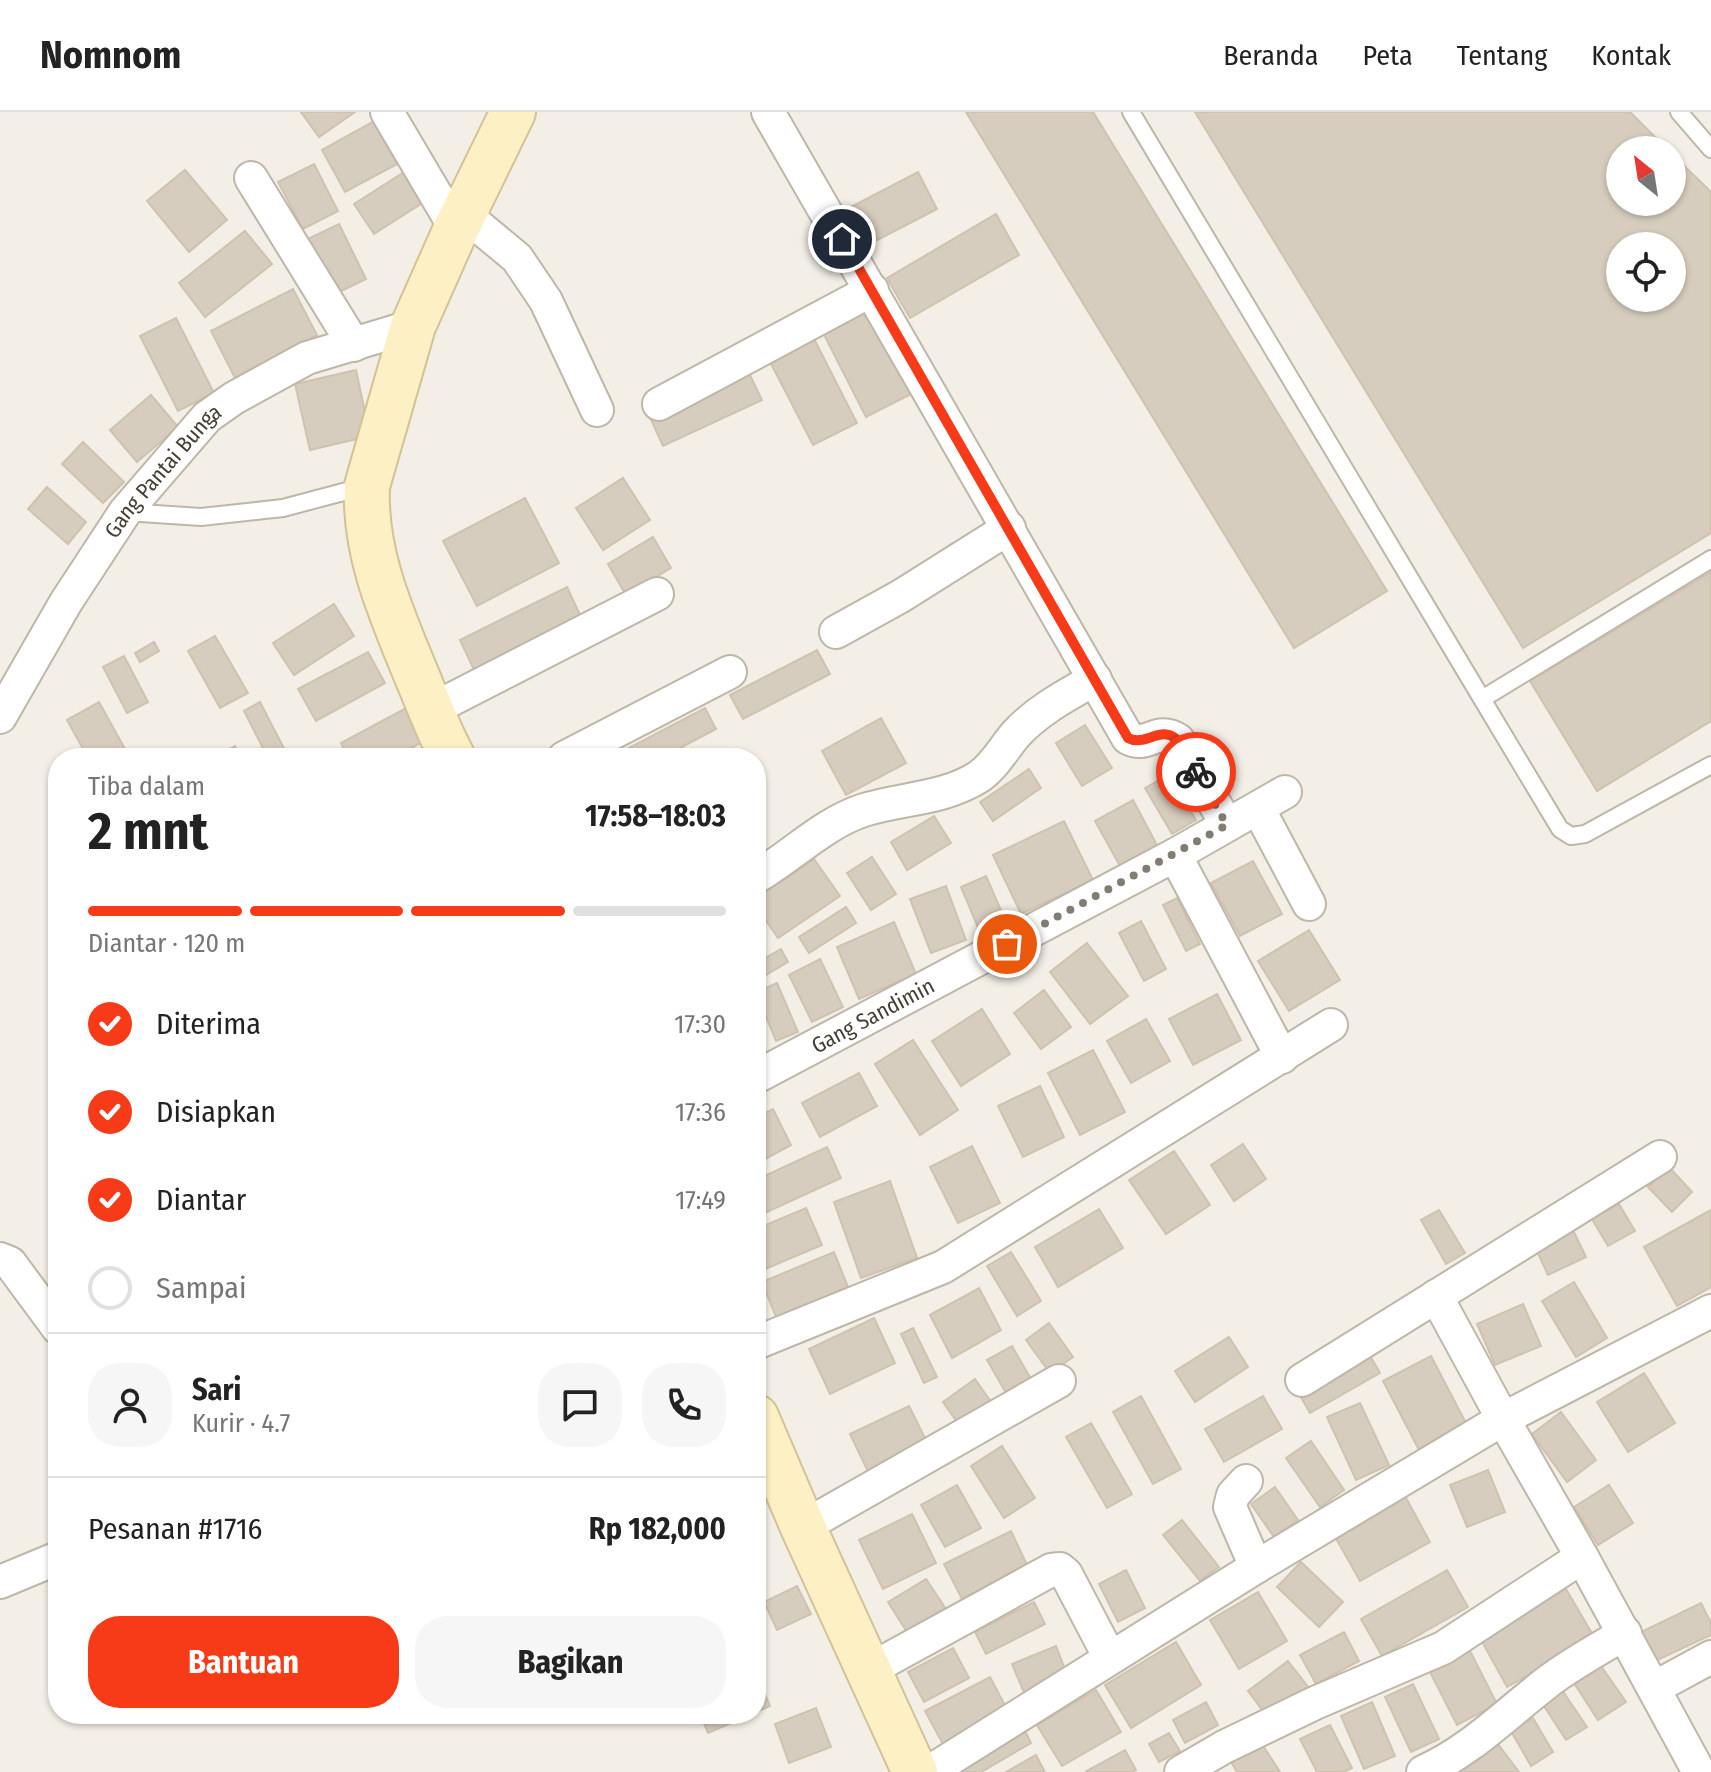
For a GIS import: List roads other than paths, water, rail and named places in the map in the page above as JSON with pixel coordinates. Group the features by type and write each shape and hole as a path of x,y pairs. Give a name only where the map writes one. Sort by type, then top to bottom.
{"main road":[{"path":"438,743 372,555 366,512 367,486 413,326 513,112"},
{"path":"766,1440 915,1772"}],"street":[{"path":"387,112 460,222 517,258 546,301 597,410"},
{"path":"768,112 1128,738 1143,742 1162,733 1178,740 1227,825"},
{"path":"251,178 354,345"},
{"path":"659,404 872,290"},
{"name":"Gang Pantai Bunga","path":"0,717 66,602 125,512 207,417 234,398 307,358 413,326"},
{"path":"836,632 901,596 1009,528"},
{"path":"438,743 657,594"},
{"path":"583,748 730,672"},
{"path":"766,870 824,829 863,810 920,799 960,787 983,774 1017,733 1049,705 1095,679"},
{"name":"Gang Sandimin","path":"766,1072 1175,855 1272,800 1309,904"},
{"path":"1175,855 1282,1057"},
{"path":"766,1339 943,1267 1331,1025"},
{"path":"1302,1380 1660,1157"},
{"path":"3,1264 48,1316"},
{"path":"1436,1296 1625,1633 1699,1772"},
{"path":"929,1772 1256,1567 1503,1419 1711,1311"},
{"path":"803,1527 1059,1381"},
{"path":"1246,1481 1233,1495 1230,1507 1256,1567"},
{"path":"1181,1772 1224,1747 1315,1703 1443,1648 1582,1557"},
{"path":"2,1576 48,1561"},
{"path":"869,1670 1051,1570 1060,1569 1066,1574 1110,1658"},
{"path":"1423,1772 1477,1740 1548,1681 1625,1633"},
{"path":"1654,1688 1711,1657"}],"lane":[{"path":"1131,112 1560,829 1571,836 1585,834 1711,765"},
{"path":"1679,112 1711,149"},
{"path":"125,512 201,517 283,508 367,486"},
{"path":"1482,699 1711,559"}]}
